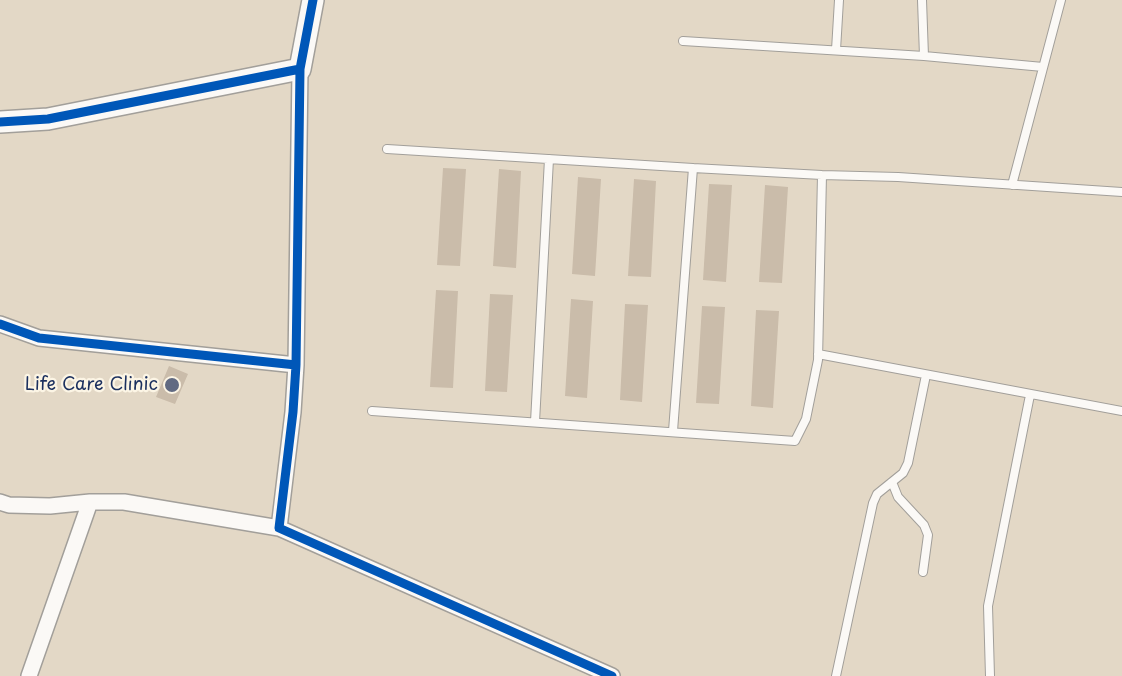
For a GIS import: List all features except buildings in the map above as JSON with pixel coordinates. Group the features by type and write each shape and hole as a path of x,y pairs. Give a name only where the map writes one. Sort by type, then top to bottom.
{"street":[{"path":"279,528 293,412 296,365 300,69 313,0"},
{"path":"0,122 48,119 300,69"},
{"path":"0,324 39,338 296,365"},
{"path":"0,502 9,505 50,506 90,502 124,502 279,528 612,676"},
{"path":"29,676 90,502"}],"lane":[{"path":"836,50 838,0"},
{"path":"922,0 924,56"},
{"path":"1012,185 1061,0"},
{"path":"683,41 924,56 1043,67"},
{"path":"387,149 693,168 898,177 1122,192"},
{"path":"535,422 549,159"},
{"path":"673,431 693,168"},
{"path":"372,411 795,441 807,419 818,354 822,175"},
{"path":"818,354 1122,411"},
{"path":"836,676 873,503 877,494 903,473 908,463 926,375"},
{"path":"990,676 988,606 1030,395"},
{"path":"892,482 898,497 924,525 928,535 923,572"}],"cycle path":[{"path":"0,122 48,119 300,69 313,0"},
{"path":"300,69 296,365 293,412 279,528 612,676"},
{"path":"0,324 39,338 296,365"}],"place":[{"name":"Life Care Clinic","path":"172,385"}]}
